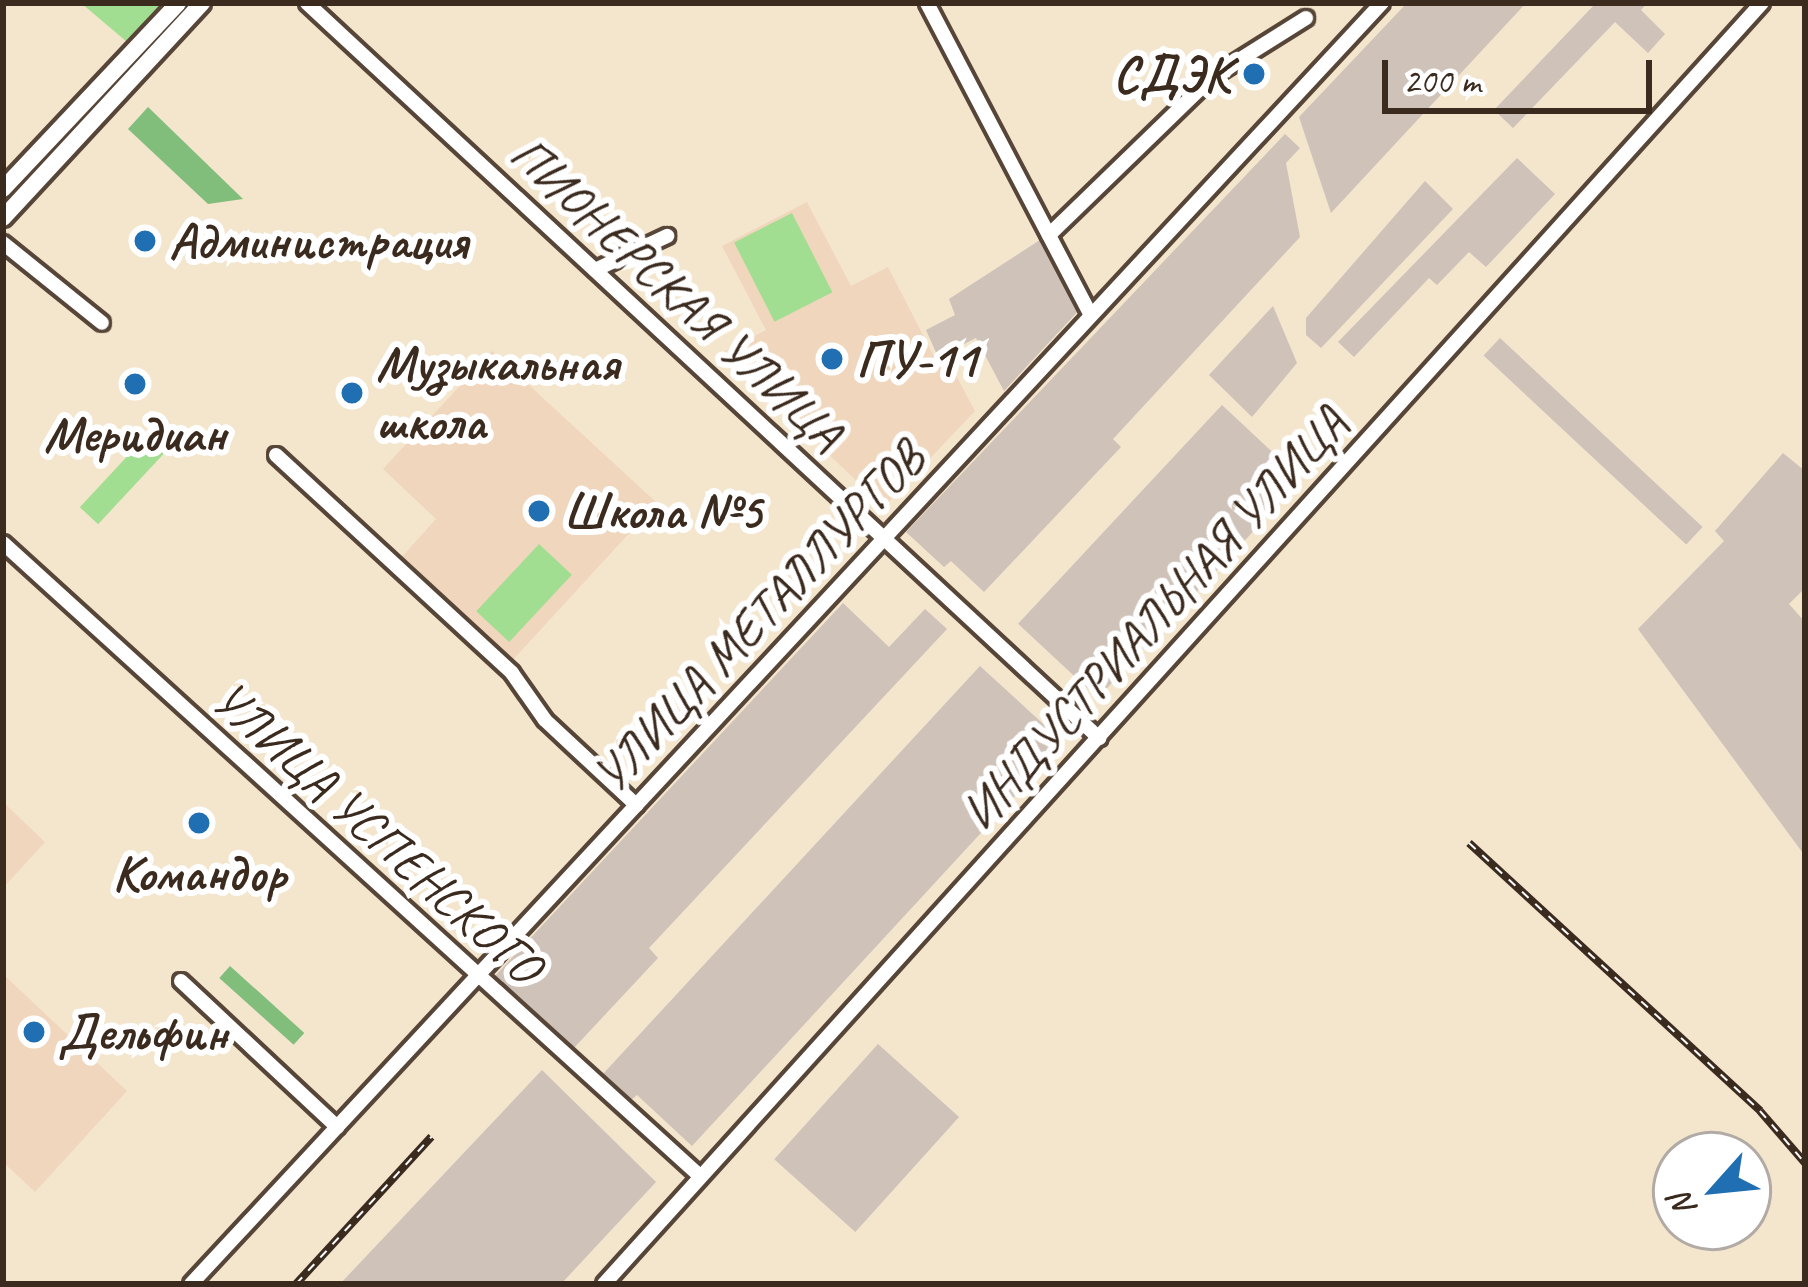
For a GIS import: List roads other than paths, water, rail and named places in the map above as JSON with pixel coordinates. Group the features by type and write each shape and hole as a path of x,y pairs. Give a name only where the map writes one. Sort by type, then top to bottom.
{"main road":[{"path":"3,189 178,3"},
{"path":"3,218 202,3"}],"street":[{"name":"ПИОНЕРСКАЯ УЛИЦА","path":"307,3 1099,738"},
{"path":"927,3 1091,315"},
{"name":"УЛИЦА МЕТАЛЛУРГОВ","path":"191,1284 1382,3"},
{"name":"ИНДУСТРИАЛЬНАЯ УЛИЦА","path":"604,1284 1762,3"},
{"path":"1049,235 1212,77 1306,18"},
{"path":"595,271 667,236"},
{"path":"3,242 102,323"},
{"path":"276,455 499,660 545,720 636,805"},
{"name":"УЛИЦА УСПЕНСКОГО","path":"3,543 700,1176"},
{"path":"181,981 337,1127"}],"railway":[{"path":"1469,843 1760,1111 1805,1163"},
{"path":"296,1284 431,1137"}],"place":[{"name":"СДЭК","path":"1254,74"},
{"name":"Администрация","path":"145,241"},
{"name":"ПУ-11","path":"832,359"},
{"name":"Меридиан","path":"135,384"},
{"name":"Музыкальная школа","path":"352,393"},
{"name":"Школа №5","path":"539,511"},
{"name":"Командор","path":"199,823"},
{"name":"Дельфин","path":"34,1032"}]}
